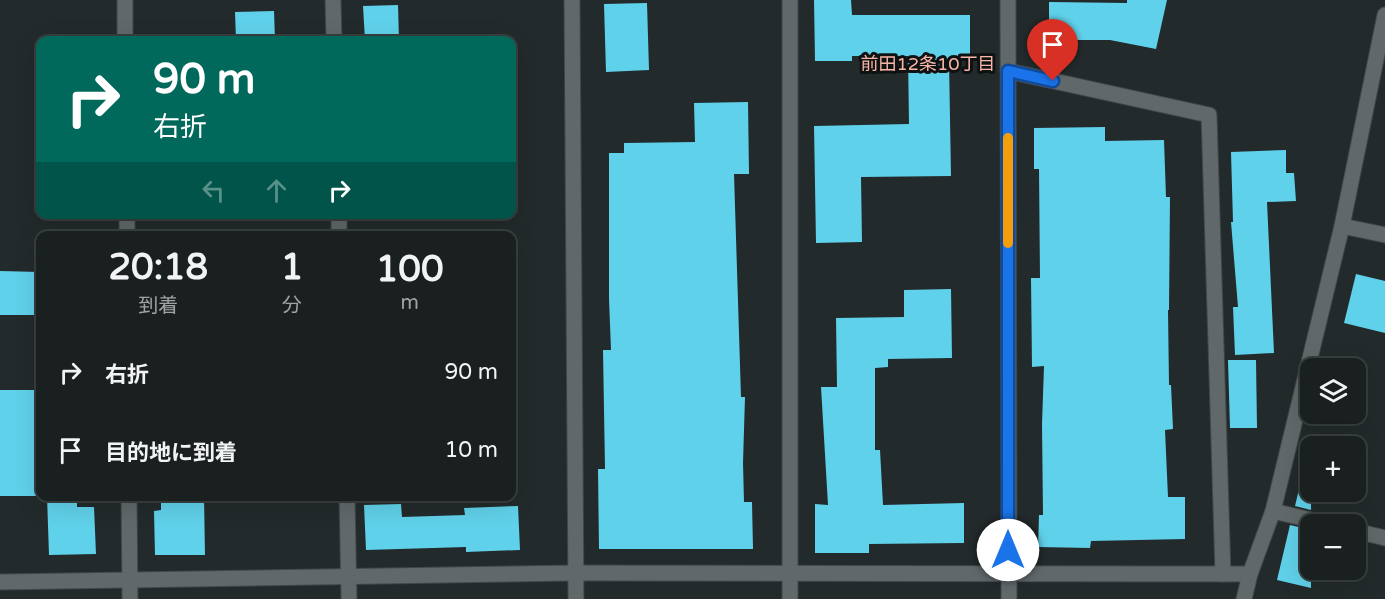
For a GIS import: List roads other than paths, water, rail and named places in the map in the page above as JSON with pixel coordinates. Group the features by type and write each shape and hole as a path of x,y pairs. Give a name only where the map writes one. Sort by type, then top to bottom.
{"street":[{"path":"125,0 125,36"},
{"path":"333,0 334,36"},
{"path":"572,0 576,599"},
{"path":"790,0 790,599"},
{"path":"1008,0 1009,599"},
{"path":"1244,599 1250,574 1273,511 1342,226 1385,15"},
{"path":"1008,71 1209,116 1223,574"},
{"path":"1342,226 1385,235"},
{"path":"129,501 130,599"},
{"path":"346,501 349,599"},
{"path":"1273,511 1300,517"},
{"path":"1366,533 1385,538"},
{"path":"0,582 575,573 1250,574"}],"district":[{"name":"前田12条10丁目","path":"928,64"}]}
